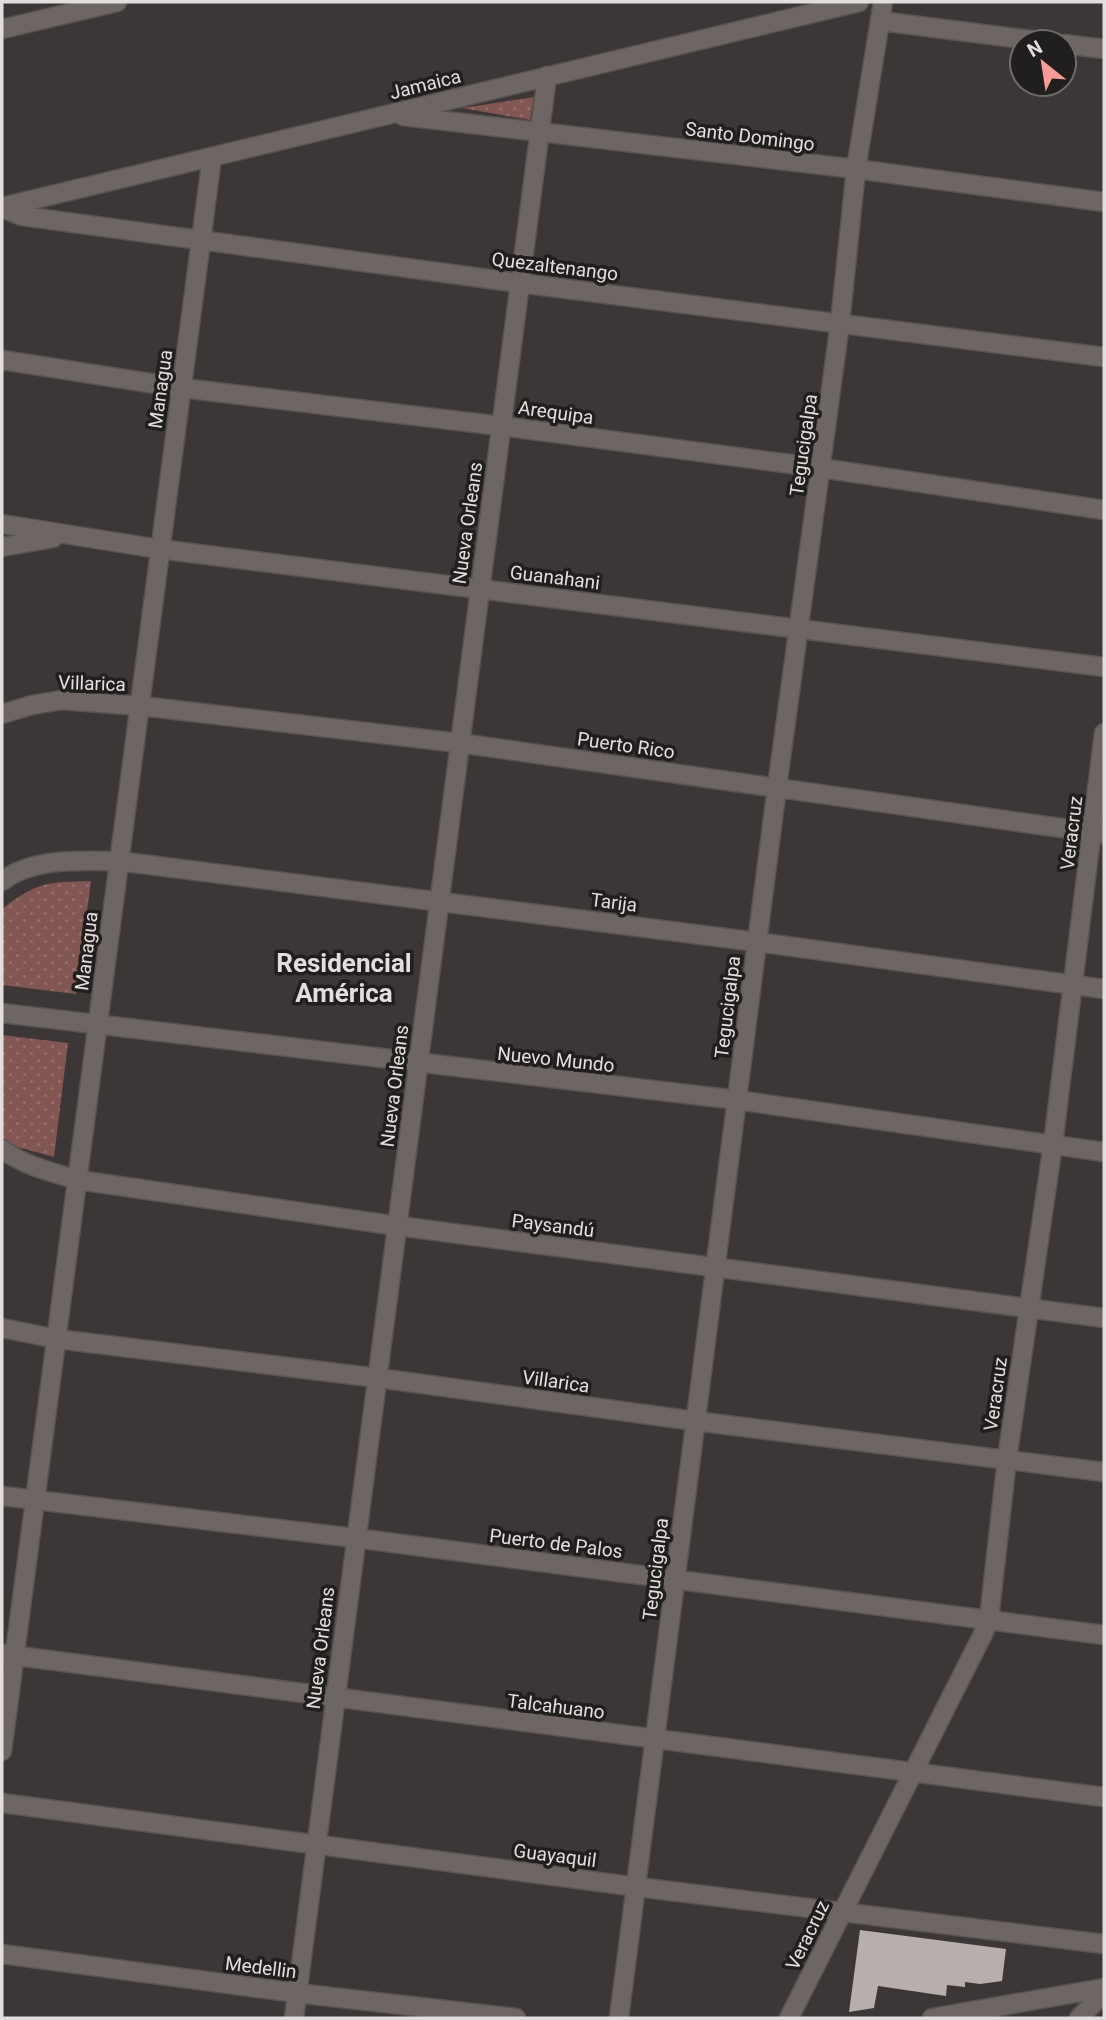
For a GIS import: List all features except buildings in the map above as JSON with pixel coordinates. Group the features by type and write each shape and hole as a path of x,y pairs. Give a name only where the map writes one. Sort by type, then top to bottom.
{"street":[{"path":"2,29 97,4 117,2"},
{"name":"Jamaica","path":"2,208 859,2"},
{"name":"Tegucigalpa","path":"619,2018 777,787 840,323 856,169 883,2"},
{"path":"880,22 1008,37"},
{"path":"1078,46 1104,49"},
{"name":"Nueva Orleans","path":"294,2018 547,76"},
{"name":"Santo Domingo","path":"390,114 856,169 1104,202"},
{"name":"Managua","path":"2,1751 8,1655 35,1499 57,1339 212,157"},
{"name":"Quezaltenango","path":"2,208 22,216 519,283 1104,357"},
{"name":"Arequipa","path":"2,360 182,388 821,468 1104,510"},
{"name":"Guanahani","path":"2,524 159,549 1104,667"},
{"path":"2,547 74,535"},
{"name":"Villarica","path":"2,714 62,700 141,706"},
{"name":"Puerto Rico","path":"141,706 459,744 1098,833"},
{"name":"Veracruz","path":"789,2018 915,1772 989,1619 1007,1460 1073,986 1098,833 1104,733"},
{"path":"2,881 34,866 69,860 118,861"},
{"name":"Tarija","path":"118,861 1104,989"},
{"name":"Nuevo Mundo","path":"2,1013 737,1100 1104,1152"},
{"name":"Paysandú","path":"2,1149 12,1157 78,1180 398,1226 1104,1318"},
{"name":"Villarica","path":"2,1328 57,1339 1104,1472"},
{"name":"Puerto de Palos","path":"2,1496 355,1538 1104,1635"},
{"name":"Talcahuano","path":"8,1655 1104,1797"},
{"name":"Guayaquil","path":"2,1803 316,1846 1104,1944"},
{"name":"Medellin","path":"2,1954 297,1993 516,2018"},
{"path":"932,2018 1104,1988"},
{"path":"1079,2018 1104,1993"}],"shaded area":[{"path":"534,97 530,120 462,108"},
{"path":"91,881 76,994 2,985 2,909 24,893 43,885"},
{"path":"2,1035 68,1043 54,1157 14,1146 2,1137"}],"district":[{"name":"Residencial América","path":"344,978"}]}
